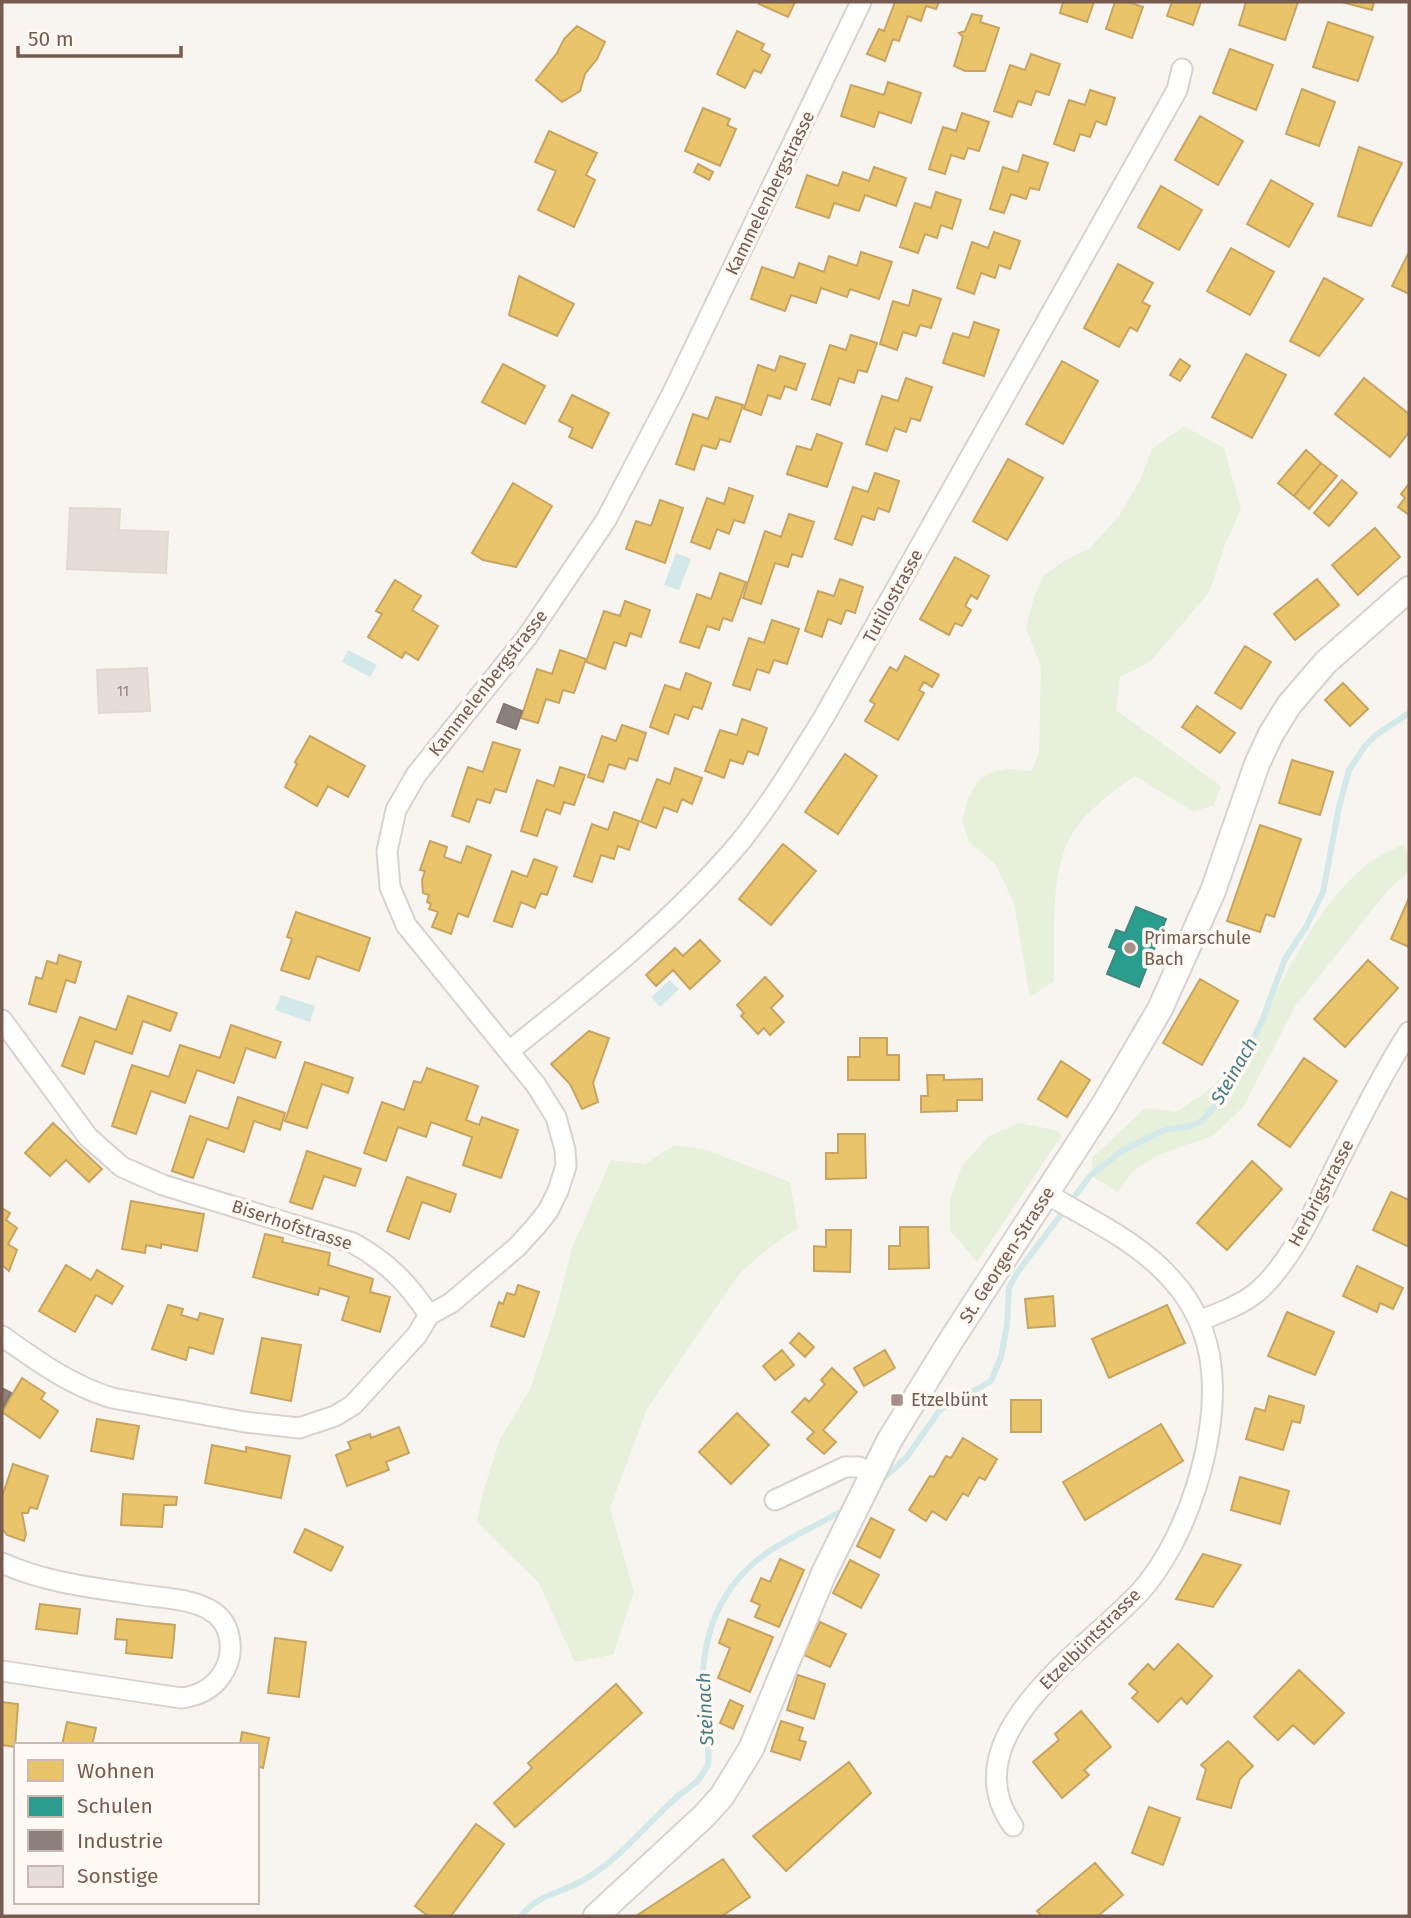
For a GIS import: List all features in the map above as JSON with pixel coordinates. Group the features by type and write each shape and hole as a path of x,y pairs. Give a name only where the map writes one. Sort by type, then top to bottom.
{"street":[{"name":"Kammelenbergstrasse","path":"429,1315 451,1303 517,1247 536,1226 548,1211 566,1166 565,1150 555,1117 536,1085 406,925 390,887 387,851 396,810 416,775 527,637 606,520 678,382 861,2"},
{"name":"Tutilostrasse","path":"509,1051 583,992 676,910 740,841 780,788 824,717 1094,241 1177,90 1182,69"},
{"name":"St. Georgen-Strasse","path":"596,1916 704,1816 737,1774 758,1732 824,1573 897,1427 950,1342 1054,1198 1141,1045 1180,969 1213,891 1271,734 1289,705 1326,662 1409,589"},
{"name":"Biserhofstrasse","path":"2,1020 88,1137 122,1167 163,1185 352,1242 378,1257 402,1279 429,1315"},
{"name":"Herbrigstrasse","path":"1199,1321 1235,1306 1257,1292 1284,1261 1306,1226 1371,1097 1409,1032"},
{"name":"Etzelbüntstrasse","path":"1013,1826 998,1797 1000,1759 1012,1724 1033,1695 1140,1592 1175,1538 1200,1476 1212,1408 1211,1363 1199,1321 1188,1300 1159,1266 1121,1238 1054,1198"},
{"path":"2,1336 54,1373 102,1395 245,1422 299,1428 335,1416 352,1405 417,1335 429,1315"},
{"path":"775,1500 845,1467 859,1467 873,1475"},
{"path":"2,1563 46,1578 187,1602 202,1607 221,1620 231,1646 226,1668 213,1685 198,1695 181,1698 2,1671"}],"green space":[{"path":"1184,426 1224,448 1241,509 1224,547 1210,591 1150,662 1120,677 1116,710 1221,786 1214,805 1194,812 1135,776 1091,810 1071,836 1059,869 1055,907 1054,981 1030,997 1014,904 996,865 969,842 962,820 968,799 978,781 989,773 1008,769 1032,771 1039,753 1041,667 1026,628 1034,597 1044,575 1090,548 1119,516 1139,482 1152,449"},
{"path":"1403,844 1409,856 1409,872 1388,890 1294,1008 1244,1106 1213,1136 1156,1156 1132,1172 1118,1192 1092,1176 1092,1158 1145,1108 1176,1112 1215,1084 1254,1031 1321,915 1366,865"},
{"path":"1019,1123 1055,1130 1062,1135 977,1262 950,1230 950,1199 962,1166 989,1136"},
{"path":"674,1145 704,1149 790,1182 798,1228 739,1274 647,1409 610,1508 634,1592 613,1655 575,1662 539,1583 477,1522 483,1492 500,1439 530,1389 556,1311 572,1248 611,1160 645,1164"}],"shaded area":[{"path":"676,553 691,559 679,590 664,585"},
{"path":"348,650 377,665 370,677 342,662"},
{"path":"670,980 679,989 660,1007 651,997"},
{"path":"281,995 315,1006 310,1022 275,1010"}],"building: Wohnen":[{"path":"795,2 788,17 759,4"},
{"path":"895,2 939,2 936,9 926,6 921,21 908,16 899,41 893,39 885,61 867,54 879,29 884,31"},
{"path":"1063,2 1094,2 1087,22 1060,13"},
{"path":"1115,2 1128,2 1143,7 1132,38 1106,29"},
{"path":"1172,2 1201,2 1193,25 1167,16"},
{"path":"1246,2 1298,2 1285,40 1239,25"},
{"path":"1342,2 1374,2 1372,10"},
{"path":"972,14 982,16 980,22 999,28 985,71 965,71 954,66 963,37 959,33 965,31"},
{"path":"1328,22 1373,37 1358,81 1313,67"},
{"path":"577,26 605,42 597,59 585,74 580,91 562,102 536,80 557,53 564,39"},
{"path":"737,31 764,44 761,50 770,55 761,73 754,70 745,88 717,74"},
{"path":"1230,49 1273,65 1256,110 1213,93"},
{"path":"1031,54 1060,64 1049,95 1036,91 1031,105 1018,101 1012,117 994,111 1010,65 1025,70"},
{"path":"888,82 921,93 911,123 879,112 874,127 841,116 851,85 884,95"},
{"path":"1302,89 1335,102 1319,146 1286,134"},
{"path":"1090,90 1115,98 1106,125 1096,121 1090,137 1080,134 1074,151 1054,144 1069,100 1085,105"},
{"path":"703,108 730,119 727,125 736,129 720,166 685,151"},
{"path":"962,113 989,122 979,151 968,148 964,159 951,155 945,174 929,169 943,127 956,131"},
{"path":"1200,116 1243,141 1218,185 1175,160"},
{"path":"549,131 597,153 586,175 595,180 574,227 538,210 556,171 535,162"},
{"path":"1359,147 1402,163 1371,226 1338,216"},
{"path":"1023,155 1048,163 1039,190 1030,188 1026,199 1011,194 1004,213 990,209 1003,167 1018,172"},
{"path":"698,164 713,172 709,180 694,172"},
{"path":"874,167 906,178 896,206 865,195 859,211 834,203 829,218 796,207 807,175 838,186 843,172 869,181"},
{"path":"1271,180 1313,204 1289,247 1247,224"},
{"path":"1161,186 1202,210 1179,250 1138,227"},
{"path":"936,192 961,200 952,229 941,225 937,238 925,234 918,253 900,247 915,203 931,208"},
{"path":"994,232 1020,241 1010,269 999,265 995,278 981,273 974,294 957,288 972,242 988,248"},
{"path":"1231,248 1274,272 1250,315 1207,291"},
{"path":"861,252 892,262 879,299 850,289 847,297 821,288 816,303 791,295 785,311 751,299 762,267 794,278 799,263 824,272 829,256 857,266"},
{"path":"1409,252 1409,294 1392,286"},
{"path":"1118,264 1153,283 1142,302 1150,306 1137,331 1130,327 1119,347 1084,328"},
{"path":"519,276 574,304 557,336 509,315"},
{"path":"1324,278 1363,299 1319,356 1290,341"},
{"path":"913,290 941,299 931,328 920,325 916,336 903,332 897,350 880,344 893,301 909,306"},
{"path":"974,322 999,330 984,376 943,363 953,333 969,338"},
{"path":"851,335 877,343 867,372 858,370 854,383 839,378 830,405 812,399 830,345 846,350"},
{"path":"1246,354 1286,375 1252,438 1212,417"},
{"path":"780,356 805,364 796,390 785,386 780,399 768,395 761,415 744,409 758,365 775,371"},
{"path":"1180,359 1190,366 1180,381 1170,375"},
{"path":"1062,361 1098,381 1063,444 1026,424"},
{"path":"503,364 545,386 525,424 482,402"},
{"path":"906,378 932,387 920,421 911,418 906,432 895,428 887,451 866,444 882,396 898,401"},
{"path":"1364,378 1409,414 1409,432 1390,457 1335,414"},
{"path":"572,395 609,413 592,448 569,437 573,428 559,421"},
{"path":"716,397 743,405 730,442 720,439 716,449 702,445 694,470 676,464 693,414 708,419"},
{"path":"817,434 842,443 827,487 787,474 797,446 811,450"},
{"path":"1306,450 1321,463 1294,496 1278,483"},
{"path":"1008,459 1043,478 1007,540 973,521"},
{"path":"1321,463 1337,476 1309,509 1294,496"},
{"path":"875,473 899,481 889,512 878,508 874,520 862,516 852,545 835,539 853,487 868,492"},
{"path":"1342,480 1357,493 1329,526 1314,513"},
{"path":"513,483 552,506 516,567 483,560 472,553"},
{"path":"1409,484 1409,515 1398,507 1405,498 1401,494"},
{"path":"729,488 753,496 744,523 734,520 729,534 717,529 710,549 691,542 707,498 724,504"},
{"path":"660,500 683,508 665,563 626,549 636,521 651,526"},
{"path":"789,514 814,522 802,557 792,554 788,567 775,563 761,604 743,598 765,531 781,537"},
{"path":"1375,528 1400,557 1358,595 1332,565"},
{"path":"955,557 989,576 977,599 971,595 965,606 971,610 962,626 955,623 949,635 920,619"},
{"path":"720,573 746,582 732,621 723,618 719,630 707,626 699,648 680,642 697,594 711,599"},
{"path":"840,579 863,587 855,613 846,610 841,624 828,619 822,637 805,631 818,591 834,596"},
{"path":"1317,579 1339,605 1295,640 1274,614"},
{"path":"395,580 421,596 412,610 438,626 418,660 405,652 402,658 368,637 382,614 376,611"},
{"path":"625,601 650,610 641,637 630,633 626,646 614,642 605,669 586,662 604,611 620,616"},
{"path":"772,620 799,629 787,664 774,660 769,673 757,669 750,690 733,685 749,638 764,643"},
{"path":"1245,646 1271,662 1241,709 1215,693"},
{"path":"560,650 586,659 574,693 563,690 559,703 546,699 538,723 521,718 537,669 552,674"},
{"path":"905,656 939,675 932,687 924,682 919,690 924,693 898,740 865,721 875,704 870,701 890,667 897,671"},
{"path":"686,673 711,683 702,709 693,706 688,719 675,714 668,734 650,727 665,685 680,690"},
{"path":"1343,683 1368,709 1350,726 1325,700"},
{"path":"1197,706 1235,733 1220,753 1182,727"},
{"path":"742,719 767,728 758,755 748,751 743,764 730,760 724,778 705,771 720,730 737,735"},
{"path":"622,725 646,733 637,761 629,758 625,769 609,764 603,782 588,777 602,736 616,741"},
{"path":"310,736 365,766 348,797 328,786 317,806 285,787"},
{"path":"493,742 520,750 506,792 495,789 490,803 477,799 469,822 452,816 468,767 483,772"},
{"path":"845,754 877,776 838,834 805,812"},
{"path":"1292,760 1333,772 1320,815 1279,803"},
{"path":"560,767 585,775 574,805 564,802 560,814 546,809 537,836 521,831 537,780 554,786"},
{"path":"675,768 702,778 692,804 682,799 677,812 664,807 656,828 641,822 657,779 670,784"},
{"path":"614,812 639,821 629,850 618,846 614,859 601,855 592,882 574,876 592,824 608,830"},
{"path":"1260,825 1301,839 1274,917 1266,914 1260,932 1227,921"},
{"path":"430,841 447,847 444,857 461,863 467,846 491,855 468,917 458,913 451,934 432,927 438,912 429,909 429,895 423,893 422,880 425,871 420,870"},
{"path":"783,844 816,871 771,925 739,899"},
{"path":"534,859 557,867 547,895 541,893 535,908 521,902 512,927 494,921 512,871 527,877"},
{"path":"1409,898 1409,947 1391,939"},
{"path":"296,912 370,938 359,971 317,956 309,979 281,970 292,939 287,937"},
{"path":"700,940 720,961 690,989 673,970 656,986 646,975 675,948 683,956"},
{"path":"59,955 81,962 75,983 66,980 56,1012 29,1004 36,977 42,979 47,961 57,964"},
{"path":"1368,960 1398,988 1345,1047 1314,1019"},
{"path":"765,977 783,996 771,1008 784,1022 770,1035 764,1028 758,1034 741,1016 744,1013 737,1005"},
{"path":"1200,979 1238,1001 1202,1065 1163,1043"},
{"path":"128,996 177,1013 170,1031 143,1021 132,1054 95,1041 84,1074 62,1066 80,1017 116,1030"},
{"path":"231,1025 281,1042 275,1058 246,1048 234,1083 197,1070 185,1103 151,1091 136,1134 112,1126 132,1065 169,1077 180,1045 220,1058"},
{"path":"589,1031 609,1038 593,1083 598,1102 582,1109 570,1084 551,1064"},
{"path":"860,1038 887,1038 887,1055 899,1055 899,1080 848,1080 848,1057 860,1057"},
{"path":"1304,1058 1337,1081 1290,1147 1258,1125"},
{"path":"1061,1061 1090,1080 1067,1117 1038,1099"},
{"path":"305,1062 353,1078 348,1093 322,1084 307,1128 285,1121"},
{"path":"427,1068 478,1086 466,1120 479,1125 482,1117 518,1130 501,1178 463,1165 472,1137 431,1122 426,1137 398,1127 386,1161 364,1153 382,1102 404,1110 414,1081 421,1083"},
{"path":"927,1075 944,1075 944,1080 982,1079 982,1100 957,1100 957,1111 921,1112 921,1096 928,1096"},
{"path":"238,1097 285,1113 280,1130 254,1121 244,1152 207,1139 193,1178 172,1171 190,1116 228,1129"},
{"path":"53,1123 102,1169 89,1182 66,1160 50,1176 25,1153"},
{"path":"838,1134 865,1134 866,1178 826,1179 826,1153 838,1153"},
{"path":"307,1151 361,1169 355,1186 324,1176 312,1209 290,1202"},
{"path":"1252,1161 1282,1189 1227,1250 1197,1223"},
{"path":"407,1177 456,1194 450,1212 422,1202 409,1239 387,1231"},
{"path":"1391,1192 1409,1200 1409,1247 1373,1230"},
{"path":"131,1201 204,1214 197,1251 161,1244 161,1248 146,1245 145,1253 122,1249"},
{"path":"2,1208 10,1213 6,1220 17,1228 8,1244 17,1250 9,1271 2,1265"},
{"path":"900,1227 928,1227 929,1268 889,1269 889,1246 900,1246"},
{"path":"826,1230 851,1230 850,1272 814,1271 814,1246 826,1247"},
{"path":"265,1234 283,1238 282,1242 330,1253 328,1265 373,1279 370,1292 390,1297 380,1332 342,1320 349,1297 320,1288 318,1295 253,1277"},
{"path":"66,1265 91,1280 97,1270 123,1286 112,1304 96,1295 75,1332 39,1311"},
{"path":"1357,1266 1403,1288 1393,1309 1380,1303 1377,1312 1343,1296"},
{"path":"518,1285 539,1292 524,1337 491,1326 499,1302 503,1304 507,1293 515,1295"},
{"path":"1053,1296 1055,1326 1028,1328 1025,1299"},
{"path":"168,1305 183,1309 181,1315 198,1320 200,1313 223,1319 213,1354 189,1347 186,1360 152,1349"},
{"path":"1167,1305 1185,1343 1109,1378 1092,1339"},
{"path":"1287,1312 1334,1332 1315,1375 1268,1356"},
{"path":"799,1333 814,1347 805,1357 790,1343"},
{"path":"262,1338 301,1345 291,1401 251,1393"},
{"path":"782,1350 794,1365 775,1380 763,1366"},
{"path":"885,1350 895,1368 864,1386 854,1368"},
{"path":"832,1368 857,1392 823,1430 836,1442 824,1454 807,1439 814,1432 792,1412 805,1398 809,1402 825,1384 821,1380"},
{"path":"22,1378 45,1393 41,1399 58,1411 40,1438 2,1412"},
{"path":"1269,1396 1304,1406 1300,1423 1292,1421 1283,1450 1246,1439 1255,1408 1265,1411"},
{"path":"1011,1400 1041,1400 1041,1432 1011,1432"},
{"path":"737,1413 769,1445 731,1484 699,1452"},
{"path":"97,1419 139,1426 133,1459 91,1451"},
{"path":"1161,1424 1183,1461 1085,1520 1063,1482"},
{"path":"399,1427 409,1453 386,1462 389,1470 347,1486 336,1455 351,1449 348,1442 370,1434 371,1438"},
{"path":"963,1438 997,1459 985,1480 979,1477 968,1496 963,1493 946,1520 932,1511 926,1521 909,1510 930,1476 934,1477 946,1456 951,1458"},
{"path":"212,1445 246,1452 246,1447 290,1456 281,1498 205,1483"},
{"path":"13,1464 48,1476 37,1509 30,1507 28,1513 22,1513 26,1534 24,1541 7,1535 2,1529 2,1497"},
{"path":"1240,1477 1289,1491 1280,1524 1231,1510"},
{"path":"123,1494 177,1497 176,1505 164,1505 162,1527 121,1525"},
{"path":"871,1518 894,1530 880,1558 857,1546"},
{"path":"305,1529 343,1547 331,1571 294,1552"},
{"path":"1203,1554 1241,1565 1213,1607 1176,1599"},
{"path":"780,1559 804,1570 779,1627 755,1617 760,1605 751,1601 761,1578 770,1582"},
{"path":"850,1560 879,1575 861,1608 833,1593"},
{"path":"40,1604 80,1609 77,1634 36,1629"},
{"path":"117,1619 175,1625 172,1658 126,1653 127,1640 115,1639"},
{"path":"728,1619 773,1637 750,1692 718,1678 730,1648 719,1643"},
{"path":"820,1622 846,1634 830,1667 804,1655"},
{"path":"275,1638 306,1642 299,1697 268,1693"},
{"path":"1178,1644 1212,1676 1187,1704 1181,1698 1158,1722 1132,1698 1138,1692 1129,1684 1148,1664 1154,1670"},
{"path":"1299,1670 1344,1713 1314,1744 1293,1725 1278,1740 1254,1717"},
{"path":"798,1675 825,1684 814,1719 787,1710"},
{"path":"616,1684 642,1713 515,1827 494,1803 532,1768 528,1763"},
{"path":"730,1700 743,1706 733,1729 720,1723"},
{"path":"2,1702 18,1704 14,1747 2,1745"},
{"path":"1081,1711 1111,1747 1084,1770 1089,1775 1062,1798 1033,1762 1059,1740 1055,1734"},
{"path":"781,1721 803,1728 799,1740 806,1742 800,1760 771,1751"},
{"path":"67,1722 96,1728 92,1743 62,1743"},
{"path":"242,1732 269,1738 263,1768 259,1767 259,1743 240,1743"},
{"path":"1228,1741 1253,1766 1240,1779 1231,1808 1197,1799 1206,1769 1201,1765"},
{"path":"849,1762 871,1793 786,1871 753,1836"},
{"path":"1149,1807 1180,1818 1163,1865 1132,1853"},
{"path":"476,1824 504,1844 451,1916 428,1916 415,1906"},
{"path":"723,1859 750,1897 722,1916 636,1916"},
{"path":"1095,1863 1123,1895 1098,1916 1042,1916 1037,1911"}],"building: Schulen":[{"path":"1136,907 1166,919 1139,987 1107,974 1117,950 1109,947 1116,930 1125,933"}],"building: Industrie":[{"path":"504,704 522,711 516,729 497,722"},
{"path":"2,1388 11,1393 2,1409"}],"building: Sonstige":[{"path":"70,508 120,509 119,530 168,532 166,573 67,569"},
{"path":"147,668 150,711 99,713 97,670"}],"waterway":[{"name":"Steinach","path":"878,1483 906,1458 940,1410 991,1381 1001,1357 1007,1325 1009,1288 1017,1273 1090,1176 1123,1150 1164,1130 1202,1121 1229,1086 1262,1021 1285,959 1306,927 1323,892 1349,770 1376,735 1409,713"},
{"name":"Steinach","path":"521,1916 541,1899 580,1882 607,1864 700,1778 709,1760 703,1716 703,1668 712,1624 721,1604 733,1585 768,1552 838,1513"}],"place":[{"name":"Primarschule Bach","path":"1130,948"},
{"name":"Etzelbünt","path":"897,1400"}]}
